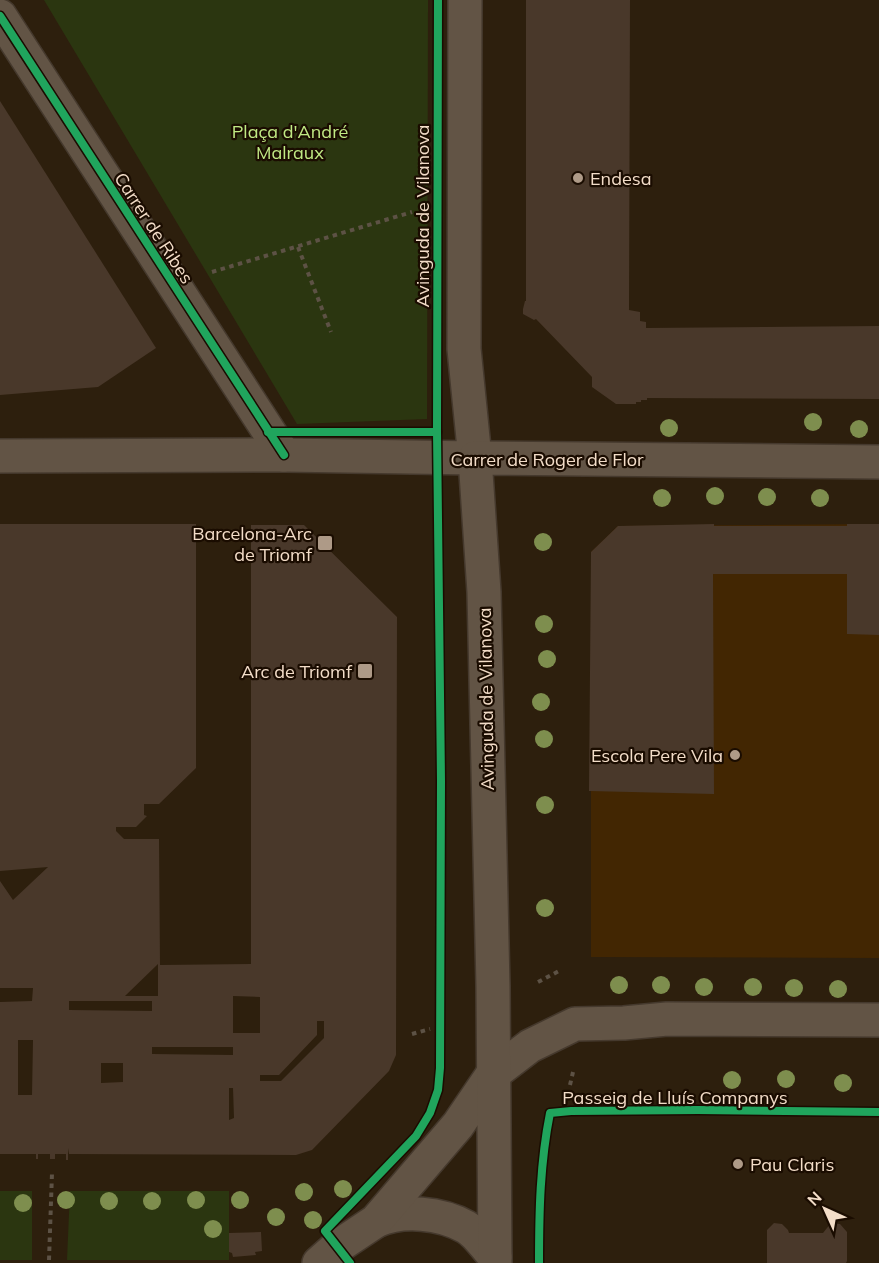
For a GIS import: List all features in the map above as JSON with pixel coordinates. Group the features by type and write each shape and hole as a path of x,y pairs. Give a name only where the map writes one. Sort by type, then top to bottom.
{"street":[{"name":"Avinguda de Vilanova","path":"465,0 464,349 475,458 484,592 493,986 492,1074"},
{"name":"Carrer de Ribes","path":"0,16 284,455"},
{"name":"Carrer de Roger de Flor","path":"0,456 284,455 879,462"},
{"path":"376,1221 458,1125 492,1074 530,1046 575,1024 668,1019 879,1020"},
{"path":"492,1074 495,1260"},
{"path":"319,1260 376,1221 386,1217 409,1214 437,1216 468,1227 495,1260"}],"path":[{"path":"202,275 412,212"},
{"path":"298,247 331,332"},
{"path":"538,982 559,971"},
{"path":"412,1034 430,1029"},
{"path":"49,1260 52,1173"}],"shaded area":[{"name":"Escola Pere Vila","path":"879,524 879,958 591,957 591,552 618,526"}],"green space":[{"name":"Plaça d'André Malraux","path":"44,0 428,0 427,419 297,424"},
{"path":"0,1191 32,1191 32,1260 0,1260"},
{"path":"70,1191 229,1191 229,1260 67,1260"}],"building":[{"name":"Endesa","path":"526,0 630,0 629,310 640,312 640,321 646,322 646,328 879,326 879,399 647,398 636,404 616,404 592,387 592,377 536,319 523,314 526,301"},
{"path":"0,101 156,348 98,387 0,395"},
{"path":"0,524 196,524 196,768 159,804 144,804 144,815 147,816 136,827 116,827 116,831 124,839 159,839 160,965 251,964 251,525 304,525 397,617 396,1055 389,1071 312,1150 296,1155 69,1154 68,1148 68,1160 66,1160 66,1154 55,1154 55,1159 50,1159 50,1154 38,1154 38,1159 36,1159 36,1154 0,1154 0,1002 32,1001 33,988 0,988 0,881 13,900 48,867 0,871","holes":["158,964 158,996 125,996","233,996 260,997 260,1033 233,1033","69,1001 152,1001 152,1011 69,1010","317,1021 324,1021 324,1038 281,1081 260,1081 260,1075 279,1075 317,1035","18,1040 33,1040 32,1095 18,1095","152,1047 233,1047 233,1055 152,1054","101,1063 123,1063 123,1082 101,1083","229,1088 233,1088 234,1118 229,1120"]},
{"path":"714,524 714,526 847,526 847,524 879,524 879,635 847,634 847,574 713,574 714,794 589,791 591,552 618,526"},
{"path":"774,1223 782,1224 789,1233 823,1233 831,1223 840,1224 847,1232 846,1263 767,1263 767,1230"},
{"path":"261,1232 262,1251 255,1252 256,1255 233,1257 229,1252 229,1233"}],"cycle path":[{"path":"350,1263 325,1231 416,1136 430,1113 438,1090 440,1068 441,781 437,432 438,0"},
{"path":"0,16 284,455"},
{"path":"268,432 437,432"},
{"name":"Passeig de Lluís Companys","path":"539,1263 541,1188 550,1113 698,1110 879,1112"}],"place":[{"name":"Endesa","path":"578,178"},
{"name":"Barcelona-Arc de Triomf","path":"325,543"},
{"name":"Arc de Triomf","path":"365,671"},
{"name":"Escola Pere Vila","path":"735,755"},
{"name":"Pau Claris","path":"738,1164"}]}
